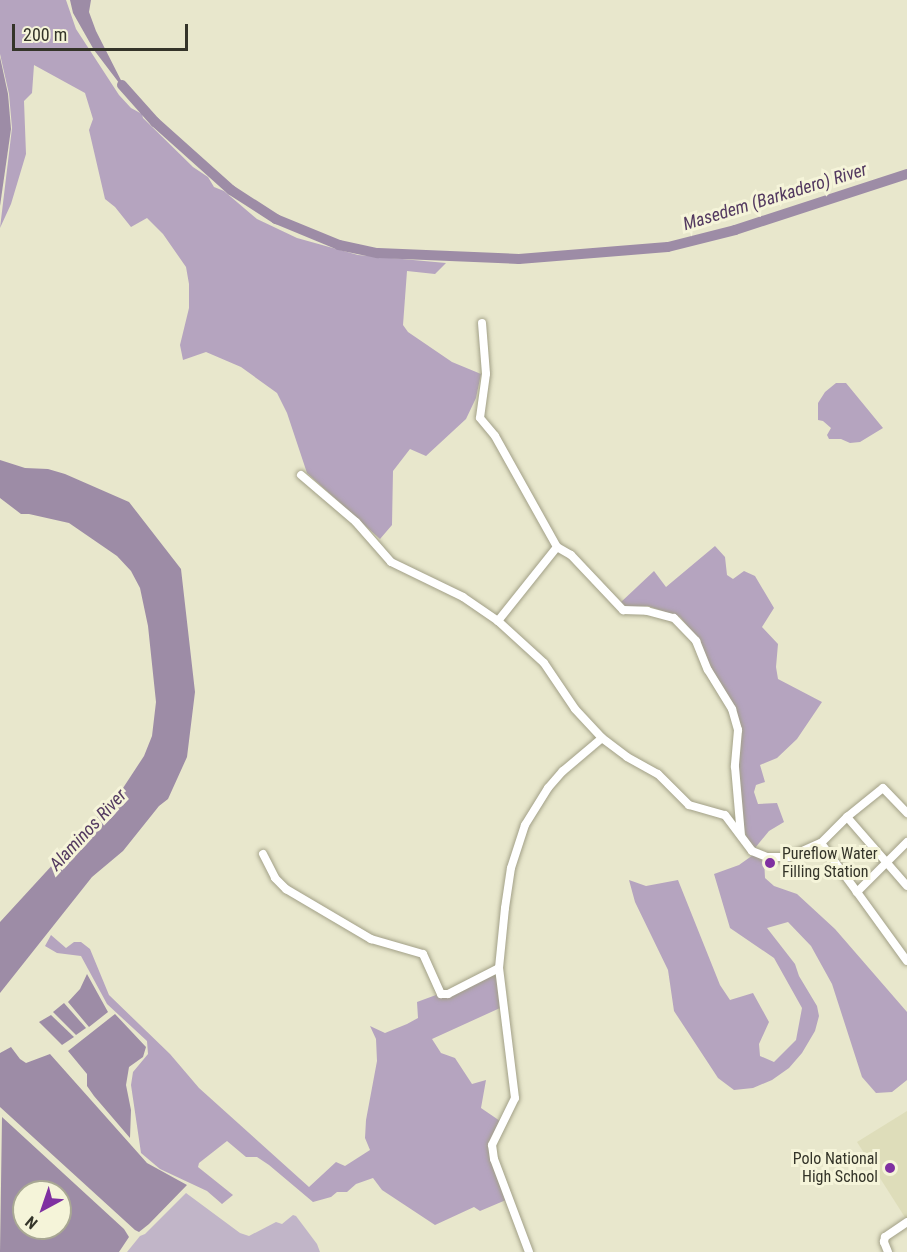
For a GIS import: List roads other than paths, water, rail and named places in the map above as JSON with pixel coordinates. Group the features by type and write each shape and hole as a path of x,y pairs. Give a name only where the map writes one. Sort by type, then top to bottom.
{"street":[{"path":"482,323 486,374 480,418 495,436 557,547 571,555 623,610 648,610 674,618 696,641 708,670 732,709 738,730 735,767 741,837"},
{"path":"302,475 356,522 391,562 463,597 498,621 544,663 575,709 602,738 627,757 658,774 689,805 724,815 752,851 773,858 789,857 821,843 847,817 883,788 907,813"},
{"path":"498,621 557,547"},
{"path":"529,1252 494,1159 495,1136 513,1106 515,1098 499,968 511,868 522,832 548,788 602,738"},
{"path":"847,817 907,886"},
{"path":"857,892 907,842"},
{"path":"821,843 907,961"},
{"path":"263,854 275,878 286,889 371,939 423,954 441,994 448,994 499,968"},
{"path":"888,1252 884,1242 885,1237 907,1222"}],"water":[{"path":"70,0 91,0 89,12 96,31 129,96 94,50 73,13"},
{"path":"0,57 8,94 11,129 0,206"},
{"name":"Alaminos River","path":"0,460 25,468 48,469 65,474 129,502 181,569 195,692 187,757 168,799 159,806 123,851 92,877 0,993 0,922 123,788 144,756 152,736 156,702 148,626 140,588 131,571 117,556 69,523 21,514 0,498"},
{"path":"87,974 108,1012 89,1027 68,1002 80,989"},
{"path":"64,1003 86,1028 76,1035 53,1012"},
{"path":"115,1014 146,1047 143,1057 129,1067 126,1085 131,1110 130,1138 94,1096 87,1086 87,1074 68,1051"},
{"path":"51,1015 74,1037 62,1045 39,1022"},
{"path":"11,1047 26,1063 50,1054 147,1163 187,1185 139,1232 0,1107 0,1053"},
{"path":"2,1117 71,1180 12,1180 12,1240 72,1240 72,1181 124,1229 129,1237 119,1252 0,1252"}],"waterway":[{"name":"Masedem (Barkadero) River","path":"122,85 155,122 231,190 276,219 339,245 378,253 519,259 668,247 735,230 907,174"}],"place":[{"name":"Pureflow Water Filling Station","path":"770,863"},
{"name":"Polo National High School","path":"890,1168"}]}
